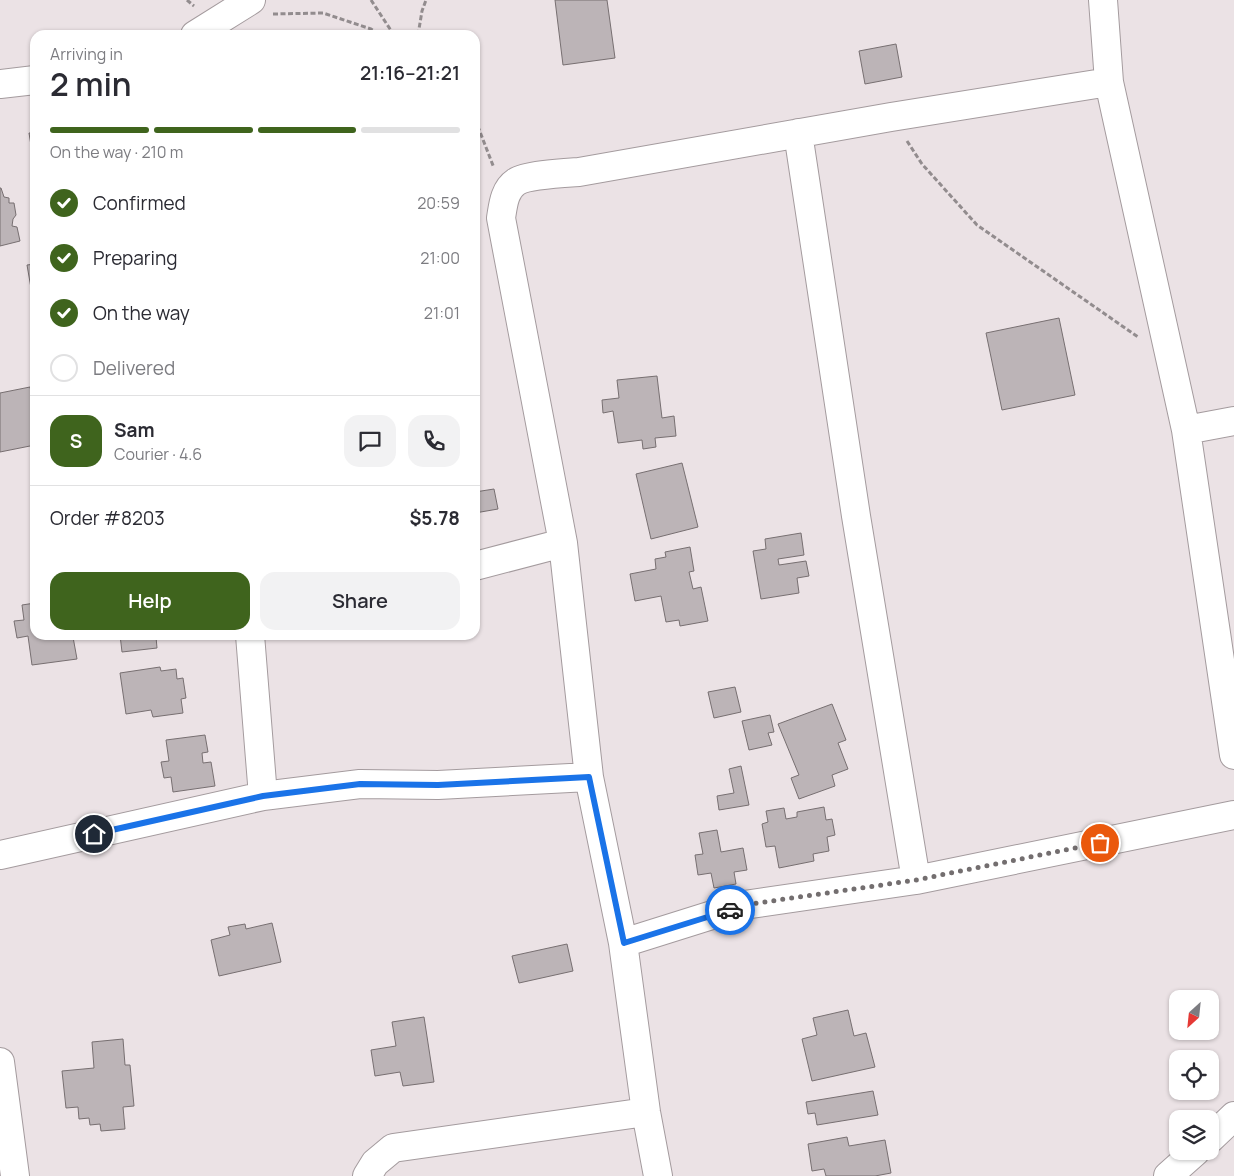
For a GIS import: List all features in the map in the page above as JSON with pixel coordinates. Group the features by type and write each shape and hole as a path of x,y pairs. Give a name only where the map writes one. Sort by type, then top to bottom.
{"street":[{"path":"1103,0 1109,82 1186,430 1234,755"},
{"path":"207,30 261,7"},
{"path":"0,84 30,81"},
{"path":"658,1176 646,1112 624,943 589,777 564,543 501,218 504,197 516,182 542,176 579,172 891,117 1109,82"},
{"path":"798,133 856,516 916,880"},
{"path":"1186,430 1234,421"},
{"path":"480,565 564,543"},
{"path":"250,640 263,796"},
{"path":"0,855 263,796 360,784 438,785 589,777"},
{"path":"624,943 744,905 916,880 1234,815"},
{"path":"0,1062 15,1176"},
{"path":"367,1176 375,1162 393,1148 646,1112"},
{"path":"1219,1130 1234,1116"},
{"path":"1168,1176 1186,1160"}],"path":[{"path":"371,0 391,30"},
{"path":"419,30 426,0"},
{"path":"261,7 323,13 373,30"},
{"path":"891,117 922,164 977,225 1170,359"},
{"path":"480,132 504,197"}],"building":[{"path":"555,0 607,0 615,58 563,65"},
{"path":"896,44 902,77 865,84 859,51"},
{"path":"0,188 4,197 9,198 9,203 14,203 16,215 12,226 17,227 20,241 0,246"},
{"path":"27,265 30,265 30,282"},
{"path":"1059,318 1075,395 1002,410 986,333"},
{"path":"657,376 662,418 674,416 676,436 655,438 656,447 643,449 642,440 618,443 613,411 603,413 602,400 619,398 617,380"},
{"path":"30,387 30,446 0,452 0,393"},
{"path":"682,463 698,527 651,539 636,474"},
{"path":"494,489 498,509 480,512 480,491"},
{"path":"801,533 804,555 778,559 779,565 806,561 809,576 797,578 799,593 761,599 753,551 766,549 765,539"},
{"path":"690,547 694,571 689,572 693,589 701,587 708,621 680,626 679,620 666,622 661,596 635,601 630,574 656,569 655,559 666,557 665,552"},
{"path":"30,604 30,640 74,640 77,659 32,665 28,636 17,638 14,621 24,620 22,605"},
{"path":"121,640 156,640 157,648 122,652"},
{"path":"160,667 161,671 176,669 177,679 183,678 186,698 181,699 183,713 153,717 151,710 126,714 120,673"},
{"path":"735,687 741,712 714,718 708,692"},
{"path":"832,704 846,740 838,743 848,769 832,775 835,786 799,799 791,778 799,775 778,724"},
{"path":"770,715 774,732 768,733 772,745 749,750 742,721"},
{"path":"205,735 208,752 202,753 203,763 211,762 215,786 173,792 171,777 164,778 161,762 169,761 166,740"},
{"path":"741,766 749,805 719,810 717,796 734,793 729,769"},
{"path":"824,807 826,820 832,819 835,835 827,837 829,851 813,854 814,861 779,868 775,846 766,847 762,824 768,822 766,811 784,808 786,819 797,817 797,812"},
{"path":"717,830 721,852 743,848 747,870 734,872 736,884 714,888 711,873 698,875 695,855 703,854 699,833"},
{"path":"272,923 281,962 219,976 211,940 230,935 228,927 245,924 246,929"},
{"path":"567,944 573,971 519,983 512,956"},
{"path":"848,1010 854,1036 866,1033 875,1067 812,1081 802,1039 817,1035 813,1018"},
{"path":"424,1017 434,1082 403,1086 400,1072 375,1076 371,1050 396,1046 392,1022"},
{"path":"123,1039 125,1065 130,1065 134,1106 123,1107 125,1129 101,1131 100,1124 90,1125 89,1118 79,1119 78,1107 66,1108 62,1071 94,1068 92,1042"},
{"path":"873,1091 878,1115 817,1125 815,1113 808,1114 806,1102"},
{"path":"847,1137 849,1146 885,1140 891,1173 875,1176 826,1176 824,1169 812,1171 808,1144"}],"way so far":[{"path":"730,910 744,905 916,880 1100,843"}],"route":[{"path":"94,834 263,796 360,784 438,785 589,777 624,943 730,910"}]}
